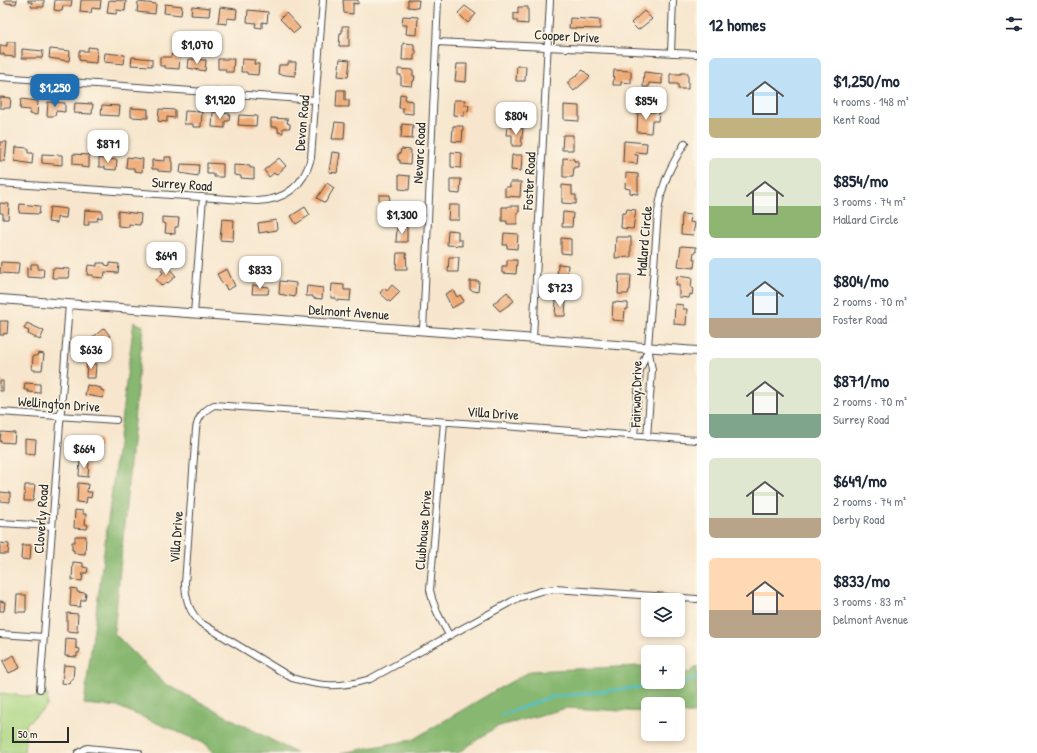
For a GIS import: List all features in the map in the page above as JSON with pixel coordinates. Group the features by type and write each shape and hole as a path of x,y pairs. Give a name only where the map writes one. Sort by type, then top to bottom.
{"street":[{"name":"Devon Road","path":"242,200 257,201 274,199 291,190 303,177 308,168 311,158 323,0"},
{"name":"Nevarc Road","path":"423,330 438,0"},
{"name":"Foster Road","path":"533,339 550,0"},
{"path":"671,53 673,0"},
{"name":"Cooper Drive","path":"436,42 697,54"},
{"path":"0,77 316,100"},
{"name":"Mallard Circle","path":"648,347 660,202 670,169 685,143"},
{"name":"Surrey Road","path":"0,183 242,200"},
{"path":"194,314 203,197"},
{"name":"Delmont Avenue","path":"0,299 697,351"},
{"name":"Cloverly Road","path":"40,688 69,304"},
{"name":"Fairway Drive","path":"634,436 640,370 648,347"},
{"name":"Fairway Drive","path":"647,437 652,370 648,347"},
{"name":"Villa Drive","path":"697,440 214,405 207,408 202,413 198,420 196,429 185,584 188,606 200,623 292,678 314,684 331,686 347,685 370,678 518,598 541,591 555,589 697,599"},
{"name":"Wellington Drive","path":"0,412 116,420"},
{"name":"Clubhouse Drive","path":"444,422 430,590 436,612 449,635"},
{"path":"0,523 52,526"},
{"path":"0,634 44,637"},
{"path":"78,753 87,748 140,753"}],"green space":[{"path":"134,322 143,326 114,633 164,683 296,753 213,753 206,744 119,707 84,704"},
{"path":"641,666 641,689 685,689 685,672 689,673 697,666 697,715 685,713 685,697 641,697 641,712 567,708 496,727 458,753 341,753 412,740 531,671"},
{"path":"0,693 41,698 44,695 48,695 47,706 26,724 24,753 0,753"}],"building":[{"path":"5,0 17,0 16,4 5,3"},
{"path":"28,0 44,0 44,7 31,7 32,2 28,2"},
{"path":"55,0 72,0 71,6 63,6 62,11 54,10"},
{"path":"81,0 101,0 100,9 92,8 91,13 80,12"},
{"path":"109,0 126,1 125,11 117,10 116,14 107,13"},
{"path":"343,0 358,0 358,4 353,3 353,14 344,13"},
{"path":"408,0 419,0 418,8 408,7"},
{"path":"138,2 156,4 155,14 137,12"},
{"path":"165,4 182,6 181,15 164,13"},
{"path":"192,6 210,8 209,16 191,15"},
{"path":"465,6 476,14 468,23 458,13"},
{"path":"220,7 237,9 236,19 227,18 227,24 218,23"},
{"path":"518,7 528,7 528,24 517,23 517,20 514,20 514,13 518,14"},
{"path":"248,10 268,12 267,23 262,22 262,28 255,27 256,23 247,22"},
{"path":"644,11 652,19 638,30 631,23"},
{"path":"286,13 300,28 294,33 280,19"},
{"path":"403,16 418,17 417,35 406,34 407,25 402,25"},
{"path":"570,18 600,20 600,29 569,28"},
{"path":"342,26 349,26 349,46 339,46"},
{"path":"7,42 15,42 15,57 0,54 0,45 7,46"},
{"path":"403,43 414,44 416,54 414,54 414,60 402,60"},
{"path":"88,47 97,48 96,63 79,60 79,51 88,51"},
{"path":"22,49 43,51 42,58 22,58"},
{"path":"50,49 70,51 69,61 49,58"},
{"path":"105,53 125,55 124,64 104,62"},
{"path":"172,54 180,55 179,69 160,66 160,57 171,57"},
{"path":"132,57 152,59 152,66 131,65"},
{"path":"189,59 206,60 205,71 188,68"},
{"path":"218,59 234,59 233,72 225,72 226,69 218,69"},
{"path":"242,59 255,60 254,64 259,64 258,75 241,72"},
{"path":"340,59 350,60 348,77 338,76"},
{"path":"288,62 296,62 295,76 278,74 279,65 288,65"},
{"path":"457,64 467,64 466,82 455,81"},
{"path":"517,66 526,66 525,81 516,81"},
{"path":"398,69 413,70 413,76 415,76 412,86 401,85 401,75 398,75"},
{"path":"583,70 590,77 574,91 567,83"},
{"path":"614,70 631,71 631,83 621,82 621,85 613,85"},
{"path":"644,72 662,74 662,84 649,83 649,87 643,87"},
{"path":"688,73 688,89 678,89 678,84 670,84 670,74"},
{"path":"337,90 345,90 345,100 349,100 349,107 336,107"},
{"path":"400,94 406,95 405,100 413,101 413,114 403,113 403,108 399,108"},
{"path":"0,97 11,98 10,108 0,108"},
{"path":"21,99 38,101 37,115 29,114 30,110 20,109"},
{"path":"454,100 465,100 464,105 469,105 468,112 464,111 464,116 453,115"},
{"path":"48,102 65,103 65,112 56,111 55,116 47,116"},
{"path":"75,103 93,104 92,114 74,113"},
{"path":"509,103 524,104 523,119 508,118"},
{"path":"102,105 120,106 119,116 101,115"},
{"path":"564,105 579,106 579,121 564,120"},
{"path":"131,108 148,109 148,118 131,117"},
{"path":"159,109 175,110 175,118 167,117 167,122 158,121"},
{"path":"185,111 202,112 201,127 193,127 193,124 184,124"},
{"path":"213,112 230,114 229,121 225,121 225,128 212,127"},
{"path":"638,112 659,112 658,121 652,121 651,133 637,132"},
{"path":"239,115 257,116 256,126 238,125"},
{"path":"271,118 288,119 287,123 290,124 290,128 283,128 283,133 278,132 278,127 271,127"},
{"path":"335,122 345,123 344,139 332,139"},
{"path":"402,124 413,125 412,139 401,138"},
{"path":"453,126 463,126 462,142 452,141"},
{"path":"507,127 523,128 521,146 512,146 512,135 506,135"},
{"path":"563,135 573,135 573,150 562,150"},
{"path":"624,141 647,143 646,153 636,152 635,155 638,155 637,164 623,162"},
{"path":"0,142 7,142 5,161 0,161"},
{"path":"16,147 28,148 28,153 33,153 32,164 15,161"},
{"path":"401,149 411,150 410,164 400,163 400,160 398,160 398,154 400,154"},
{"path":"332,152 340,153 337,173 329,172"},
{"path":"451,152 462,153 461,168 451,167"},
{"path":"42,154 62,155 62,165 42,163"},
{"path":"73,154 89,155 89,168 73,164"},
{"path":"512,155 522,155 521,171 511,170"},
{"path":"127,157 143,159 142,172 134,171 134,168 126,168"},
{"path":"165,157 171,157 172,172 152,169 152,160 165,161"},
{"path":"99,158 117,160 116,170 99,167"},
{"path":"279,158 286,166 276,175 274,173 269,177 264,170"},
{"path":"563,158 578,161 578,167 574,167 573,177 563,177"},
{"path":"207,163 223,164 223,177 214,177 214,174 207,174"},
{"path":"181,164 199,165 198,176 180,173"},
{"path":"234,165 250,166 250,168 254,168 254,179 241,178 241,176 234,175"},
{"path":"626,173 638,174 638,194 630,193 630,189 625,188"},
{"path":"399,175 410,176 409,190 399,189"},
{"path":"450,179 461,179 460,194 450,193"},
{"path":"510,182 521,182 520,197 505,196 505,187 510,187"},
{"path":"327,183 334,188 325,203 317,198"},
{"path":"562,185 572,186 572,195 576,195 576,204 562,203"},
{"path":"379,195 390,195 389,204 379,204"},
{"path":"0,203 9,204 8,219 3,219 3,213 0,213"},
{"path":"20,204 40,206 39,214 19,213"},
{"path":"396,204 408,204 408,216 396,216"},
{"path":"449,205 459,205 459,220 448,220"},
{"path":"519,206 519,212 517,212 517,224 507,224 507,221 502,221 502,207"},
{"path":"50,207 67,209 66,218 57,217 57,223 48,222"},
{"path":"305,207 310,215 296,224 291,216"},
{"path":"627,209 636,210 633,229 621,228 622,213 626,213"},
{"path":"85,210 102,211 102,218 98,217 97,221 89,221 89,225 84,225"},
{"path":"118,211 141,214 140,225 129,224 129,227 118,226"},
{"path":"563,212 573,213 572,227 562,227"},
{"path":"682,214 691,215 690,222 695,223 693,235 681,234"},
{"path":"162,217 179,218 178,227 175,227 175,234 165,233 166,224 162,223"},
{"path":"222,219 234,220 233,241 220,240"},
{"path":"276,220 277,230 259,233 258,223"},
{"path":"397,227 407,227 407,242 396,242"},
{"path":"448,230 458,231 458,240 462,240 462,246 447,245"},
{"path":"504,233 518,234 517,249 507,248 507,245 503,245"},
{"path":"616,237 631,237 631,257 615,258"},
{"path":"561,238 571,239 571,254 561,253"},
{"path":"681,246 696,247 696,252 694,252 693,259 695,259 694,268 678,266"},
{"path":"397,253 406,253 407,269 396,269"},
{"path":"449,257 459,257 458,272 448,272"},
{"path":"507,260 517,260 516,274 502,273 502,266 507,266"},
{"path":"1,262 19,263 18,274 0,273"},
{"path":"97,263 105,263 105,265 110,266 110,263 119,264 118,273 105,272 104,278 87,275 88,265 97,266"},
{"path":"31,264 38,264 38,269 44,269 43,278 27,277 27,268 31,269"},
{"path":"558,264 568,265 567,274 572,274 572,280 557,279"},
{"path":"166,265 176,276 162,286 156,279 163,273 161,270"},
{"path":"53,268 70,269 69,278 52,278"},
{"path":"227,269 235,286 227,290 217,274"},
{"path":"619,275 631,275 630,290 628,294 618,294"},
{"path":"677,276 692,278 692,295 690,294 689,298 679,297 679,285 676,285"},
{"path":"280,281 296,283 295,297 279,294"},
{"path":"470,281 479,281 478,292 470,290"},
{"path":"332,284 344,285 344,290 351,290 350,301 331,298"},
{"path":"253,285 269,287 268,294 252,294"},
{"path":"392,285 400,292 390,302 380,293 384,288 387,291"},
{"path":"307,286 323,288 322,299 313,298 313,296 306,296"},
{"path":"453,290 457,297 460,295 464,301 452,308 445,294"},
{"path":"507,292 514,301 500,311 493,304"},
{"path":"556,300 566,301 565,316 555,316"},
{"path":"613,302 628,303 628,309 625,309 624,321 612,320"},
{"path":"675,304 683,305 683,309 687,309 686,325 674,324"},
{"path":"0,321 8,321 7,334 4,333 4,335 0,335"},
{"path":"27,323 44,331 40,340 28,334 29,331 24,329"},
{"path":"104,328 110,336 96,347 90,340"},
{"path":"38,353 44,354 42,370 32,370 33,356 37,356"},
{"path":"87,360 93,360 93,364 96,364 95,378 86,378"},
{"path":"0,381 3,381 3,391 0,391"},
{"path":"25,383 40,384 40,393 28,392 28,390 24,390"},
{"path":"87,385 101,388 101,390 104,391 103,398 85,395"},
{"path":"1,432 15,433 14,443 0,442"},
{"path":"25,439 36,440 35,454 25,453"},
{"path":"100,439 100,447 96,447 97,449 83,450 82,440"},
{"path":"80,459 86,460 85,463 89,463 88,477 79,476"},
{"path":"78,483 88,484 87,492 92,492 91,498 87,497 86,503 77,502"},
{"path":"25,485 35,485 33,501 24,501"},
{"path":"0,492 10,493 10,502 0,501"},
{"path":"75,510 83,511 83,514 86,514 85,524 88,525 87,529 74,528"},
{"path":"75,536 86,536 85,554 74,553 74,550 72,550 72,542 75,542"},
{"path":"0,543 9,544 8,554 0,554"},
{"path":"22,545 31,545 30,560 21,559"},
{"path":"73,562 83,563 83,567 88,568 87,573 83,573 82,581 72,580"},
{"path":"71,588 77,589 77,592 86,593 85,600 81,600 80,607 70,606"},
{"path":"17,595 26,595 26,612 16,612"},
{"path":"0,601 5,602 4,611 0,611"},
{"path":"67,613 78,614 78,632 67,631"},
{"path":"66,638 76,639 76,648 80,649 79,653 77,653 77,657 65,656"},
{"path":"14,655 20,668 9,673 3,661"},
{"path":"64,665 74,666 73,680 71,680 70,684 62,683"}],"waterway":[{"path":"502,715 550,697 686,682 697,676"}]}
